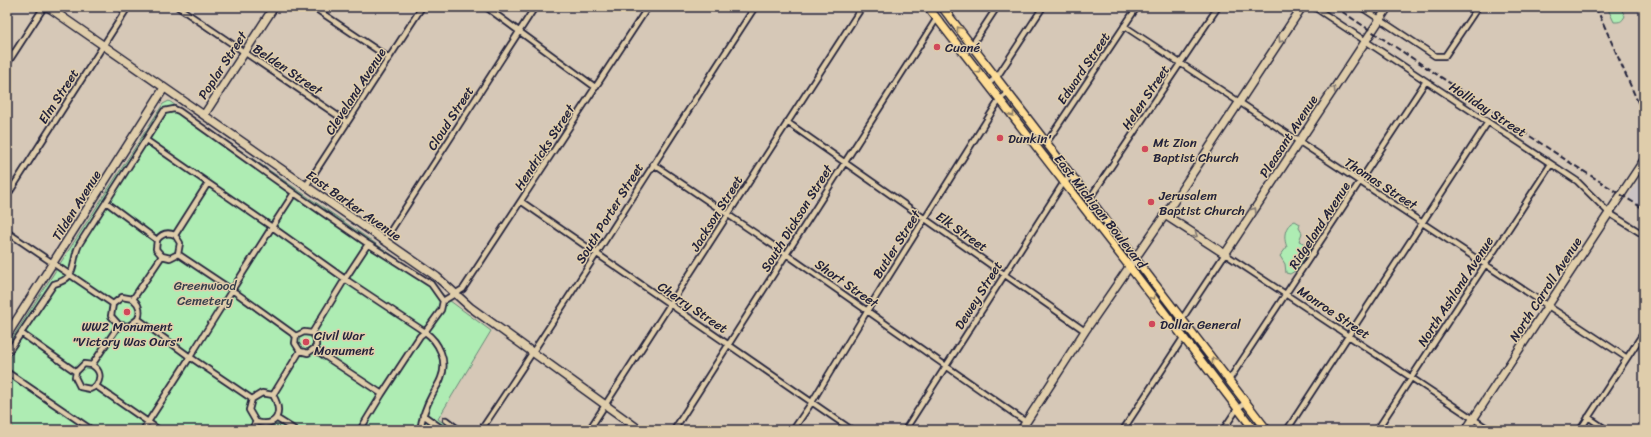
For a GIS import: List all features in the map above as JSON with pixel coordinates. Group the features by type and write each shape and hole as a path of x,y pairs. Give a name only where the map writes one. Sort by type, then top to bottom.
{"main road":[{"name":"East Michigan Boulevard","path":"928,7 1254,430"},
{"name":"East Michigan Boulevard","path":"942,7 1267,430"}],"street":[{"path":"7,64 44,7"},
{"name":"East Barker Avenue","path":"48,7 437,277 470,307 640,430"},
{"name":"Elm Street","path":"7,196 128,7"},
{"name":"Belden Street","path":"178,7 347,122"},
{"name":"Poplar Street","path":"204,115 274,7"},
{"path":"313,7 389,58"},
{"name":"Cleveland Avenue","path":"306,186 422,7"},
{"path":"486,7 596,87"},
{"name":"Cloud Street","path":"384,240 535,7"},
{"name":"Hendricks Street","path":"443,301 463,290 522,202 648,7"},
{"name":"South Porter Street","path":"481,430 534,352 653,164 755,7"},
{"name":"Jackson Street","path":"589,430 862,7"},
{"path":"972,45 997,7"},
{"path":"988,84 997,77 1043,7"},
{"name":"Edward Street","path":"1047,142 1137,7"},
{"name":"Helen Street","path":"1090,198 1218,7"},
{"path":"1021,430 1085,331 1165,215 1302,7"},
{"name":"Holliday Street","path":"1314,7 1577,181 1609,213 1644,235"},
{"path":"1360,7 1440,58 1445,56 1478,7"},
{"name":"Pleasant Avenue","path":"1182,319 1298,141 1388,7"},
{"name":"South Dickson Street","path":"674,430 937,18"},
{"name":"Thomas Street","path":"1124,26 1627,358"},
{"name":"Ridgeland Avenue","path":"1229,380 1426,81"},
{"name":"Tilden Avenue","path":"7,335 164,88"},
{"name":"Butler Street","path":"793,430 812,402 867,311 1000,99 1009,93"},
{"path":"7,354 54,284 62,281 70,274 76,260 75,251 164,112 174,109 368,244 431,284 443,301 441,310 425,332 420,336 360,430"},
{"name":"Elk Street","path":"787,122 1085,331"},
{"path":"1287,430 1488,122"},
{"path":"146,140 345,279 432,337 443,358 444,370 423,415 420,430"},
{"name":"North Carroll Avenue","path":"1466,430 1644,160"},
{"name":"Short Street","path":"653,164 786,254 1026,422"},
{"name":"North Ashland Avenue","path":"1377,430 1551,164"},
{"name":"Dewey Street","path":"905,430 1064,182 1073,176"},
{"path":"175,235 208,182"},
{"path":"143,430 294,193"},
{"path":"106,202 157,240"},
{"name":"Cherry Street","path":"522,202 852,430"},
{"name":"Monroe Street","path":"1165,215 1490,430"},
{"path":"7,232 113,304"},
{"path":"167,233 175,235 180,243 178,254 170,258 162,256 156,249 157,240 162,235 167,233"},
{"path":"312,334 368,244"},
{"path":"178,254 232,290 296,336"},
{"path":"133,299 162,256"},
{"path":"122,297 133,299 138,304 140,310 138,320 129,326 119,325 111,316 113,304 122,297"},
{"path":"138,320 252,399"},
{"path":"92,365 119,325"},
{"path":"304,332 312,334 316,341 314,349 308,353 300,351 295,344 296,336 304,332"},
{"path":"1580,430 1644,332"},
{"path":"21,333 76,372"},
{"path":"1123,430 1183,338"},
{"path":"314,349 382,394"},
{"path":"273,395 300,351"},
{"path":"84,364 92,365 97,368 100,374 99,381 96,386 90,389 80,387 75,377 76,372 84,364"},
{"path":"7,372 92,430"},
{"path":"96,386 159,430"},
{"path":"262,393 273,395 278,403 279,410 276,418 273,421 264,424 256,422 250,410 252,399 262,393"},
{"path":"1223,430 1237,409 1246,402"},
{"path":"423,415 444,430"},
{"path":"276,418 295,430"},
{"path":"1588,418 1607,430"},
{"path":"446,420 459,430"},
{"path":"251,430 256,422"}],"shaded area":[{"path":"1644,172 1644,209 1628,197"}],"green space":[{"path":"1607,7 1620,7 1625,16 1622,21 1614,22"},
{"name":"Greenwood Cemetery","path":"169,101 434,284 446,298 491,331 438,419 453,430 15,430 7,424 7,346 163,104"},
{"path":"1295,221 1300,224 1299,228 1302,233 1299,241 1308,245 1311,250 1302,261 1300,268 1290,274 1286,273 1285,264 1280,256 1287,247 1285,232 1289,225"}],"railway":[{"path":"1335,7 1569,162 1644,209"},
{"path":"1596,7 1644,116"}],"place":[{"name":"Cuané","path":"937,47"},
{"name":"Dunkin'","path":"1000,138"},
{"name":"Mt Zion Baptist Church","path":"1145,149"},
{"name":"Jerusalem Baptist Church","path":"1151,202"},
{"name":"WW2 Monument \"Victory Was Ours\"","path":"127,312"},
{"name":"Dollar General","path":"1152,324"},
{"name":"Civil War Monument","path":"306,342"}]}
